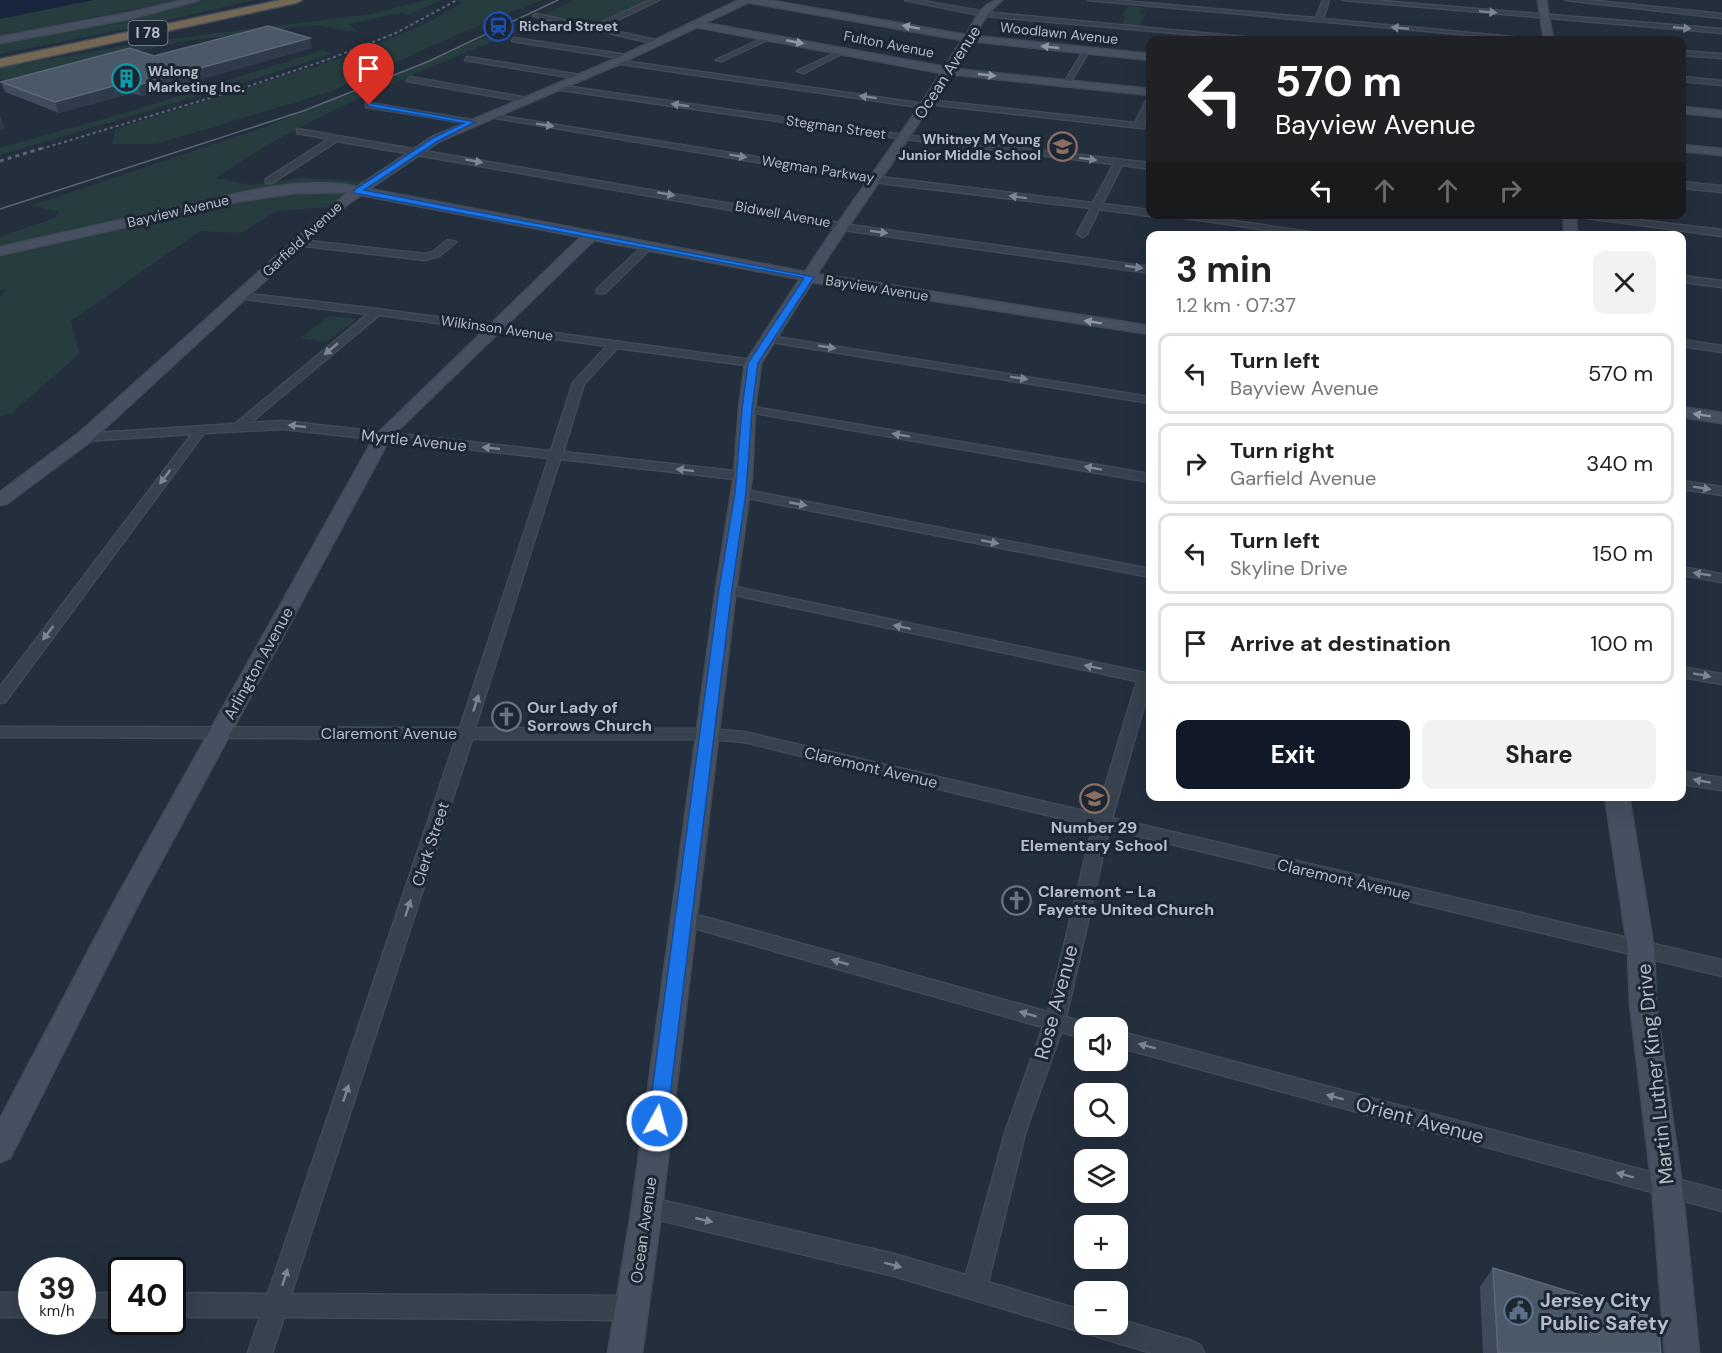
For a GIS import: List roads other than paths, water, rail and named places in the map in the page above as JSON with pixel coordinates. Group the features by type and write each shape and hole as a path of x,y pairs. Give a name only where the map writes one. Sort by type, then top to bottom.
{"highway":[{"name":"I 78","path":"0,61 283,0"},
{"name":"I 78","path":"0,61 165,30 296,0"}],"street":[{"path":"0,40 133,15 195,0"},
{"path":"593,29 656,0"},
{"name":"Garfield Avenue","path":"0,500 85,437 357,192 416,152 436,139 472,122 621,59 746,0"},
{"name":"Woodlawn Avenue","path":"752,0 969,38 1146,57"},
{"path":"908,0 985,14 1223,36"},
{"name":"Ocean Avenue","path":"625,1353 647,1207 726,589 742,485 747,409 753,363 842,225 877,178 985,14 998,0"},
{"path":"1091,0 1498,36"},
{"path":"1320,20 1326,0"},
{"path":"1346,0 1722,32"},
{"path":"1542,0 1548,36"},
{"path":"1569,0 1722,16"},
{"path":"537,16 657,42"},
{"name":"Fulton Avenue","path":"696,24 948,70 1146,92"},
{"path":"720,60 770,37"},
{"path":"514,40 621,59 927,104 1146,126"},
{"path":"801,71 844,51"},
{"path":"1065,84 1086,51"},
{"path":"1686,53 1722,56"},
{"path":"467,59 580,77"},
{"path":"410,79 528,100"},
{"path":"1686,79 1722,83"},
{"name":"Stegman Street","path":"557,87 904,137 1146,165"},
{"path":"369,105 472,122"},
{"path":"1138,125 1146,109"},
{"path":"1686,110 1722,114"},
{"name":"Wegman Parkway","path":"488,116 877,178 1146,212"},
{"name":"Bidwell Avenue","path":"300,131 857,229 1146,269"},
{"path":"269,181 336,138"},
{"path":"1686,148 1722,152"},
{"path":"1082,234 1119,162"},
{"path":"1686,185 1722,189"},
{"name":"Bayview Avenue","path":"0,253 252,197 303,192 357,192 810,277 1146,329"},
{"path":"1201,219 1294,231"},
{"path":"1601,219 1722,233"},
{"name":"Arlington Avenue","path":"0,1148 126,904 383,436 591,235"},
{"path":"299,243 425,257 436,254 451,242"},
{"path":"601,291 648,246"},
{"path":"1686,280 1722,284"},
{"name":"Wilkinson Avenue","path":"240,297 377,312 753,363"},
{"path":"239,427 377,312"},
{"path":"769,339 1146,399"},
{"path":"1686,344 1722,349"},
{"name":"Clerk Street","path":"260,1353 466,733 579,383 614,345"},
{"path":"747,409 1146,477"},
{"path":"1686,413 1722,418"},
{"name":"Myrtle Avenue","path":"85,437 283,425 555,456 742,485 1146,572"},
{"path":"0,698 200,431"},
{"path":"1686,486 1722,491"},
{"path":"1686,572 1722,578"},
{"path":"726,589 1146,679"},
{"path":"1686,673 1722,679"},
{"name":"Rose Avenue","path":"974,1290 1016,1130 1055,1022 1096,841 1146,686"},
{"name":"Claremont Avenue","path":"0,732 709,734 755,740 1722,968"},
{"path":"1686,779 1722,784"},
{"name":"Martin Luther King Drive","path":"1618,801 1641,950 1643,1004 1667,1186 1682,1353"},
{"path":"683,918 1074,1027"},
{"name":"Orient Avenue","path":"1128,1042 1722,1201"},
{"path":"647,1207 894,1265 1074,1319"},
{"path":"0,1305 18,1305"},
{"path":"186,1305 632,1308"},
{"path":"1118,1335 1144,1346 1192,1353"}],"water":[{"path":"0,0 94,0 0,19"}],"tram line":[{"path":"0,209 303,111 427,62 558,0"}],"railway":[{"path":"41,149 243,88 332,58 396,33 457,0"},
{"path":"0,161 46,147"}],"place":[{"name":"Richard Street","path":"498,26"},
{"name":"Walong Marketing Inc.","path":"127,79"},
{"name":"Whitney M Young Junior Middle School","path":"1062,147"},
{"name":"Our Lady of Sorrows Church","path":"506,716"},
{"name":"Number 29 Elementary School","path":"1094,799"},
{"name":"Claremont - La Fayette United Church","path":"1017,900"},
{"name":"Jersey City Public Safety","path":"1519,1311"}]}
